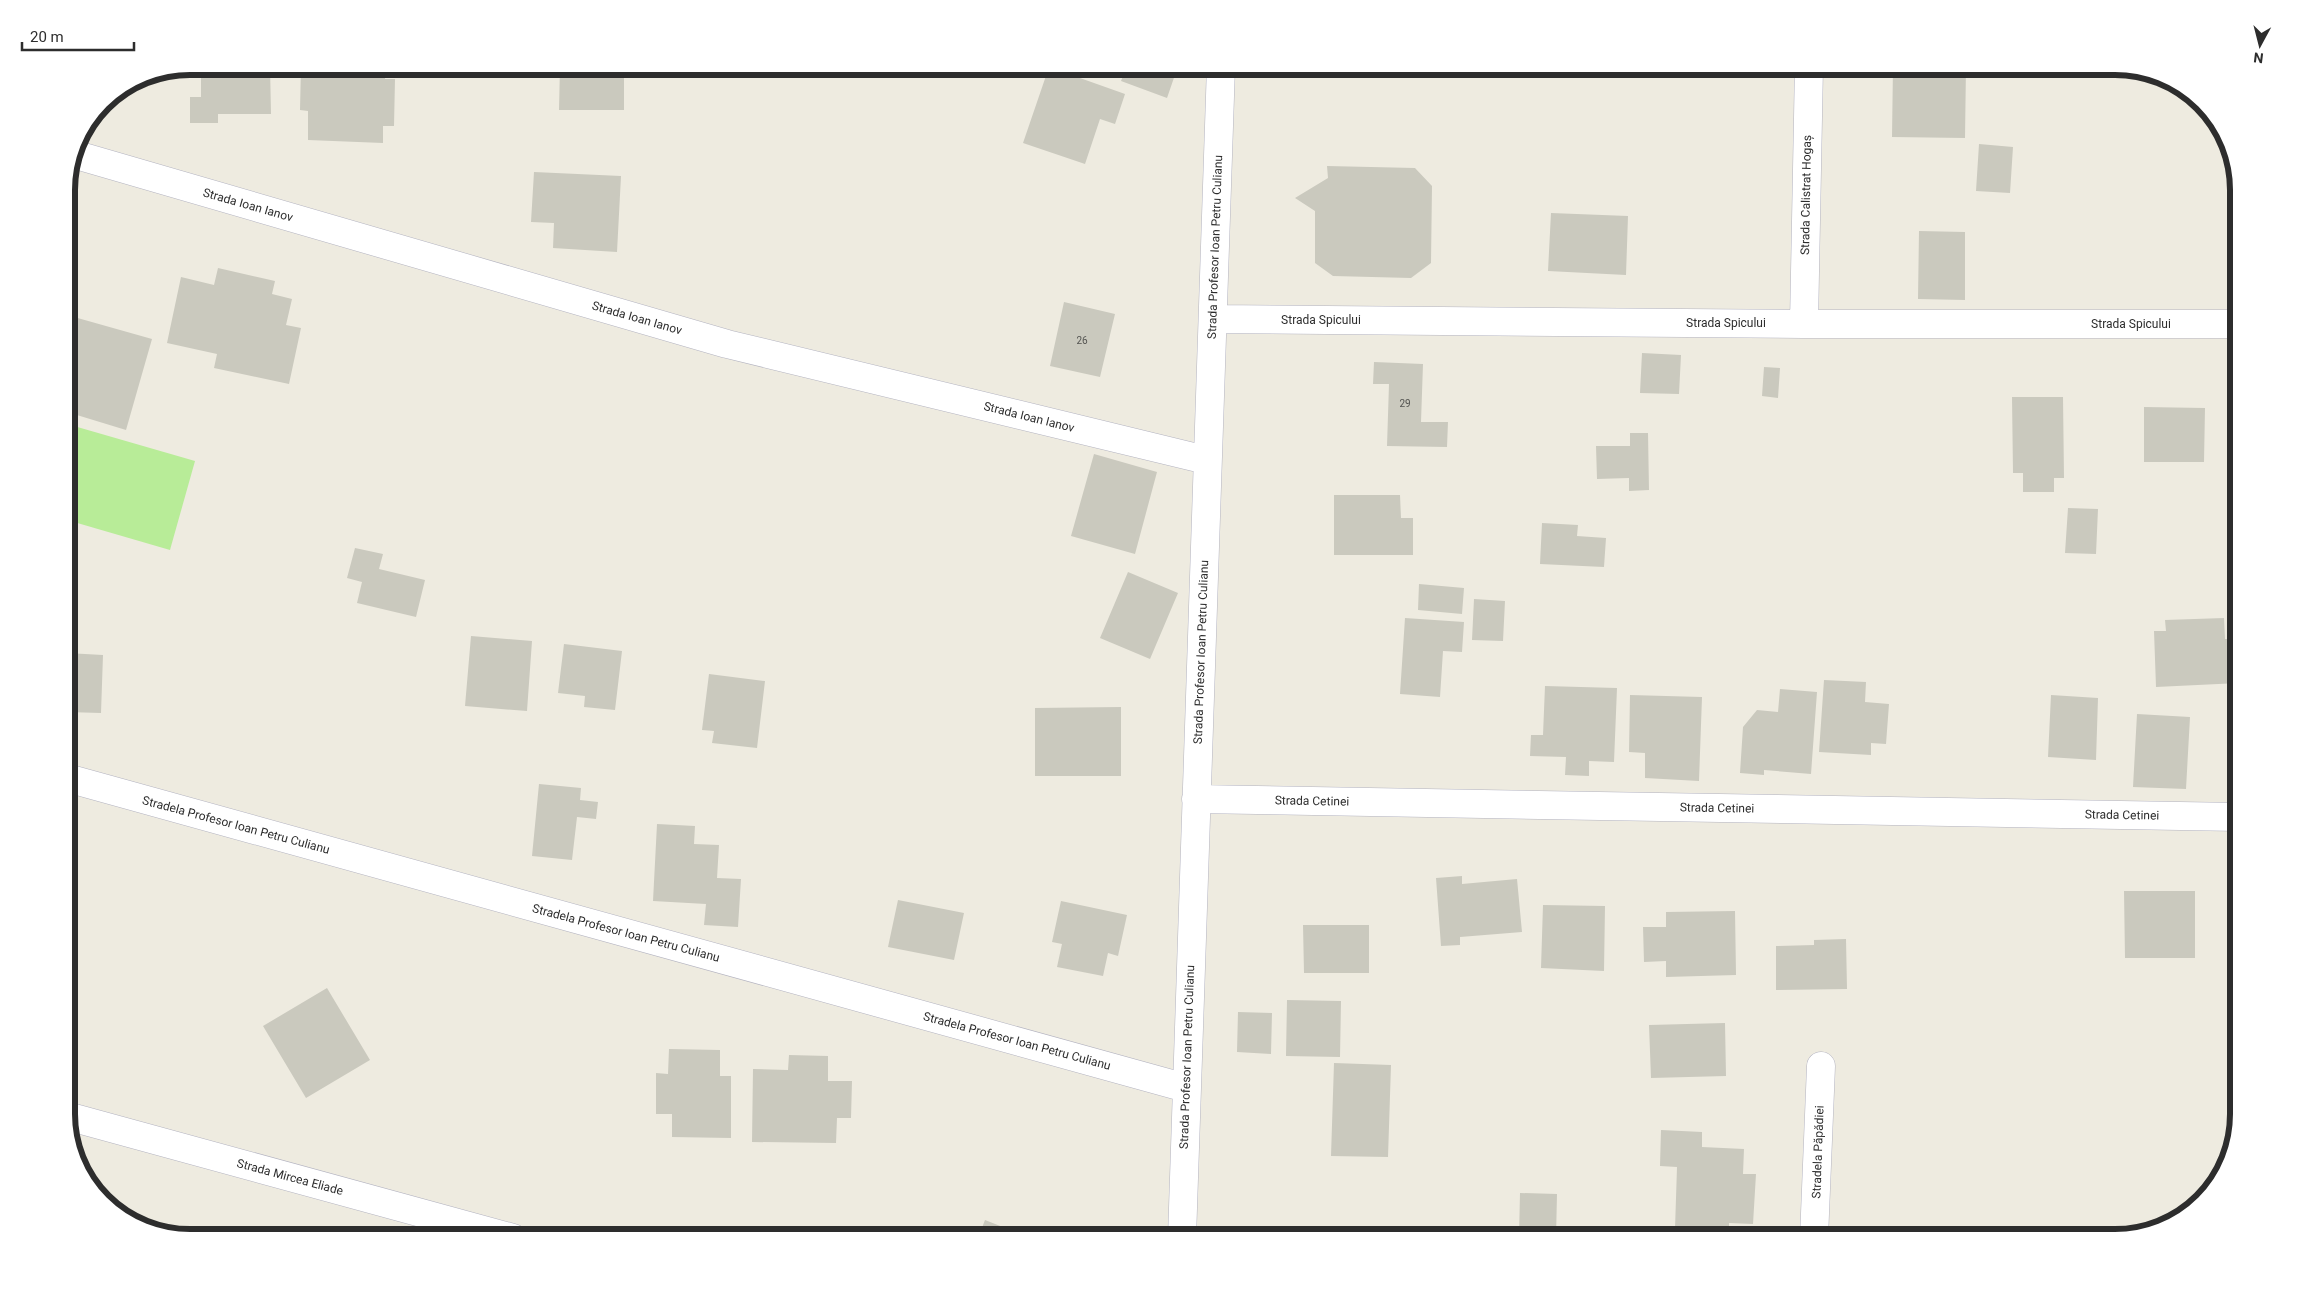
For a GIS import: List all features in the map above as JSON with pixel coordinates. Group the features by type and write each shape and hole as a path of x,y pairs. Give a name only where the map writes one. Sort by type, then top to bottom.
{"street":[{"name":"Strada Profesor Ioan Petru Culianu","path":"1182,1229 1206,460 1213,319 1221,75"},
{"name":"Strada Calistrat Hogaș","path":"1804,324 1809,75"},
{"name":"Strada Ioan Ianov","path":"81,156 727,344 1206,460"},
{"name":"Strada Spicului","path":"1213,319 1804,324 2230,324"},
{"name":"Stradela Profesor Ioan Petru Culianu","path":"75,780 1186,1088"},
{"name":"Strada Cetinei","path":"1196,799 2230,817"},
{"name":"Stradela Păpădiei","path":"1814,1229 1821,1066"},
{"name":"Strada Mircea Eliade","path":"75,1118 480,1229"}],"green space":[{"path":"75,426 195,461 170,550 75,522"}],"building":[{"path":"201,75 270,75 271,114 218,114 218,123 190,123 190,97 201,97"},
{"path":"301,75 385,75 385,79 395,79 394,126 383,126 383,143 308,140 308,111 300,110"},
{"path":"560,75 624,75 624,110 559,110"},
{"path":"1046,75 1072,75 1125,94 1115,124 1100,119 1085,164 1023,143"},
{"path":"1123,75 1175,75 1167,98 1121,81"},
{"path":"1893,75 1966,75 1965,138 1892,137"},
{"path":"1979,144 2013,147 2010,193 1976,191"},
{"path":"1327,166 1415,168 1432,186 1431,263 1411,278 1333,276 1315,263 1315,211 1295,198 1328,178"},
{"path":"534,172 621,176 617,252 553,248 554,223 531,222"},
{"path":"1551,213 1628,216 1626,275 1548,271"},
{"path":"1919,231 1965,232 1965,300 1918,299"},
{"path":"218,268 275,281 272,294 292,299 286,325 301,328 289,384 214,368 217,354 167,343 181,277 214,285"},
{"path":"1064,302 1115,314 1100,377 1050,366"},
{"path":"75,317 152,339 126,430 75,414"},
{"path":"1642,353 1681,355 1679,394 1640,393"},
{"path":"1374,362 1423,364 1421,422 1448,422 1447,447 1387,446 1389,384 1373,384"},
{"path":"1764,367 1780,368 1778,398 1762,396"},
{"path":"2012,397 2063,397 2064,478 2054,478 2054,492 2023,492 2023,473 2013,473"},
{"path":"2144,407 2205,408 2204,462 2144,462"},
{"path":"1630,433 1648,433 1649,490 1629,491 1629,478 1597,479 1596,446 1630,446"},
{"path":"1094,454 1157,472 1135,554 1071,536"},
{"path":"1334,495 1400,495 1401,518 1413,518 1413,555 1334,555"},
{"path":"2068,508 2098,509 2096,554 2065,553"},
{"path":"1542,523 1578,525 1577,536 1606,538 1604,567 1540,564"},
{"path":"355,548 383,554 379,569 425,580 416,617 357,603 362,582 347,578"},
{"path":"1128,572 1178,593 1150,659 1100,638"},
{"path":"1419,584 1464,588 1462,614 1418,610"},
{"path":"1474,599 1505,601 1503,641 1472,640"},
{"path":"1405,618 1464,622 1462,652 1443,651 1440,697 1400,694"},
{"path":"2224,618 2225,639 2230,639 2230,683 2156,687 2154,631 2166,631 2165,620"},
{"path":"471,636 532,641 527,711 465,706"},
{"path":"564,644 622,651 615,710 584,707 585,696 558,693"},
{"path":"75,653 103,655 101,713 75,712"},
{"path":"709,674 765,681 757,748 712,743 714,731 702,730"},
{"path":"1824,680 1866,682 1865,702 1889,704 1886,744 1871,743 1871,755 1819,752"},
{"path":"1545,686 1617,688 1614,762 1589,761 1589,776 1565,775 1566,757 1530,756 1531,735 1543,735"},
{"path":"1780,689 1817,692 1811,774 1764,770 1764,775 1740,773 1743,727 1757,710 1778,712"},
{"path":"1630,695 1702,697 1699,781 1645,778 1645,753 1629,752"},
{"path":"2051,695 2098,698 2096,760 2048,757"},
{"path":"1121,707 1121,776 1035,776 1035,708"},
{"path":"2137,714 2190,717 2186,789 2133,787"},
{"path":"539,784 581,788 580,800 598,802 596,819 577,817 572,860 532,856"},
{"path":"657,824 695,826 694,844 719,845 717,878 741,879 738,927 704,925 706,904 653,901"},
{"path":"2228,869 2230,869 2230,918 2227,918"},
{"path":"1462,876 1462,884 1517,879 1522,932 1460,937 1460,945 1441,946 1436,878"},
{"path":"2124,891 2195,891 2195,958 2125,958"},
{"path":"898,900 964,913 954,960 888,947"},
{"path":"1061,901 1127,915 1118,956 1108,953 1103,976 1057,967 1062,944 1052,942"},
{"path":"1543,905 1605,906 1604,971 1541,968"},
{"path":"1735,911 1736,975 1666,977 1666,961 1644,962 1643,927 1666,927 1666,912"},
{"path":"1303,925 1369,925 1369,973 1304,973"},
{"path":"1846,939 1847,989 1776,990 1776,946 1814,945 1814,940"},
{"path":"327,988 370,1060 306,1098 263,1026"},
{"path":"1287,1000 1341,1001 1340,1057 1286,1056"},
{"path":"1238,1012 1272,1013 1271,1054 1237,1052"},
{"path":"1725,1023 1726,1076 1651,1078 1649,1025"},
{"path":"669,1049 720,1050 720,1076 731,1076 731,1138 672,1137 672,1114 656,1114 656,1073 668,1074"},
{"path":"789,1055 828,1056 828,1081 852,1081 851,1118 837,1118 836,1143 752,1142 753,1069 788,1070"},
{"path":"1334,1063 1391,1065 1388,1157 1331,1156"},
{"path":"1661,1130 1702,1132 1702,1147 1744,1149 1743,1174 1756,1174 1753,1224 1729,1223 1729,1229 1675,1229 1677,1167 1660,1166"},
{"path":"1520,1193 1557,1194 1556,1229 1519,1229"},
{"path":"985,1220 1008,1229 982,1229"}]}
